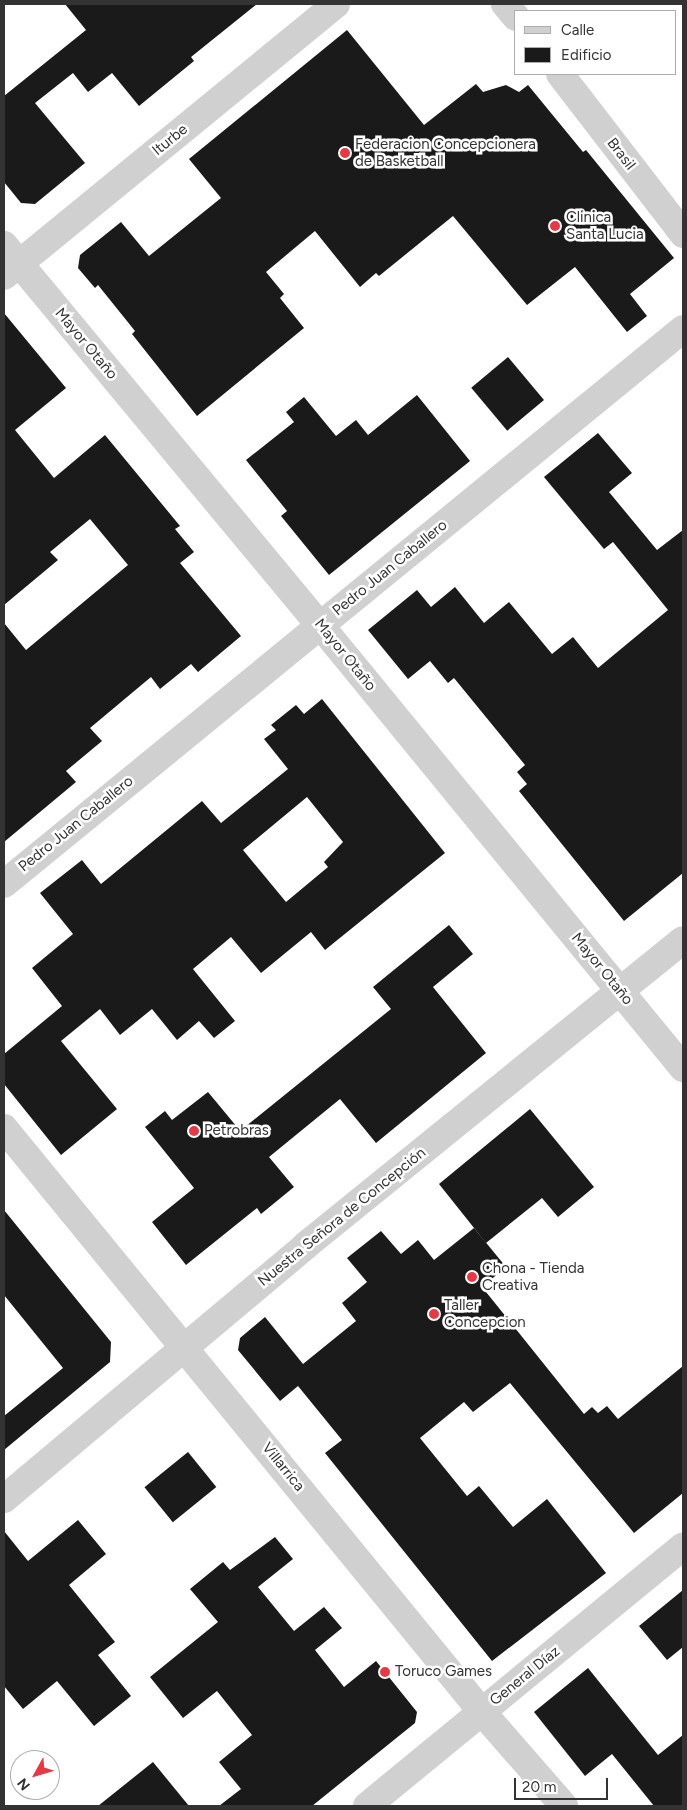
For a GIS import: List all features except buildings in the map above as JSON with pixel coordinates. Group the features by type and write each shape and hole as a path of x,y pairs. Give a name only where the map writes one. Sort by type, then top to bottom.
{"street":[{"name":"Iturbe","path":"9,262 336,4"},
{"path":"505,4 514,15"},
{"name":"Brasil","path":"561,75 683,234"},
{"name":"Mayor Otaño","path":"9,262 320,624 683,1068"},
{"name":"Pedro Juan Caballero","path":"4,884 320,624 683,330"},
{"name":"Nuestra Señora de Concepción","path":"4,1499 185,1346 683,940"},
{"name":"Villarrica","path":"4,1128 185,1346 482,1712 564,1806"},
{"name":"General Díaz","path":"367,1806 683,1546"}],"place":[{"name":"Federacion Concepcionera de Basketball","path":"345,153"},
{"name":"Clinica Santa Lucia","path":"555,226"},
{"name":"Petrobras","path":"194,1131"},
{"name":"Chona - Tienda Creativa","path":"472,1277"},
{"name":"Taller Concepcion","path":"434,1314"},
{"name":"Toruco Games","path":"385,1672"}]}
